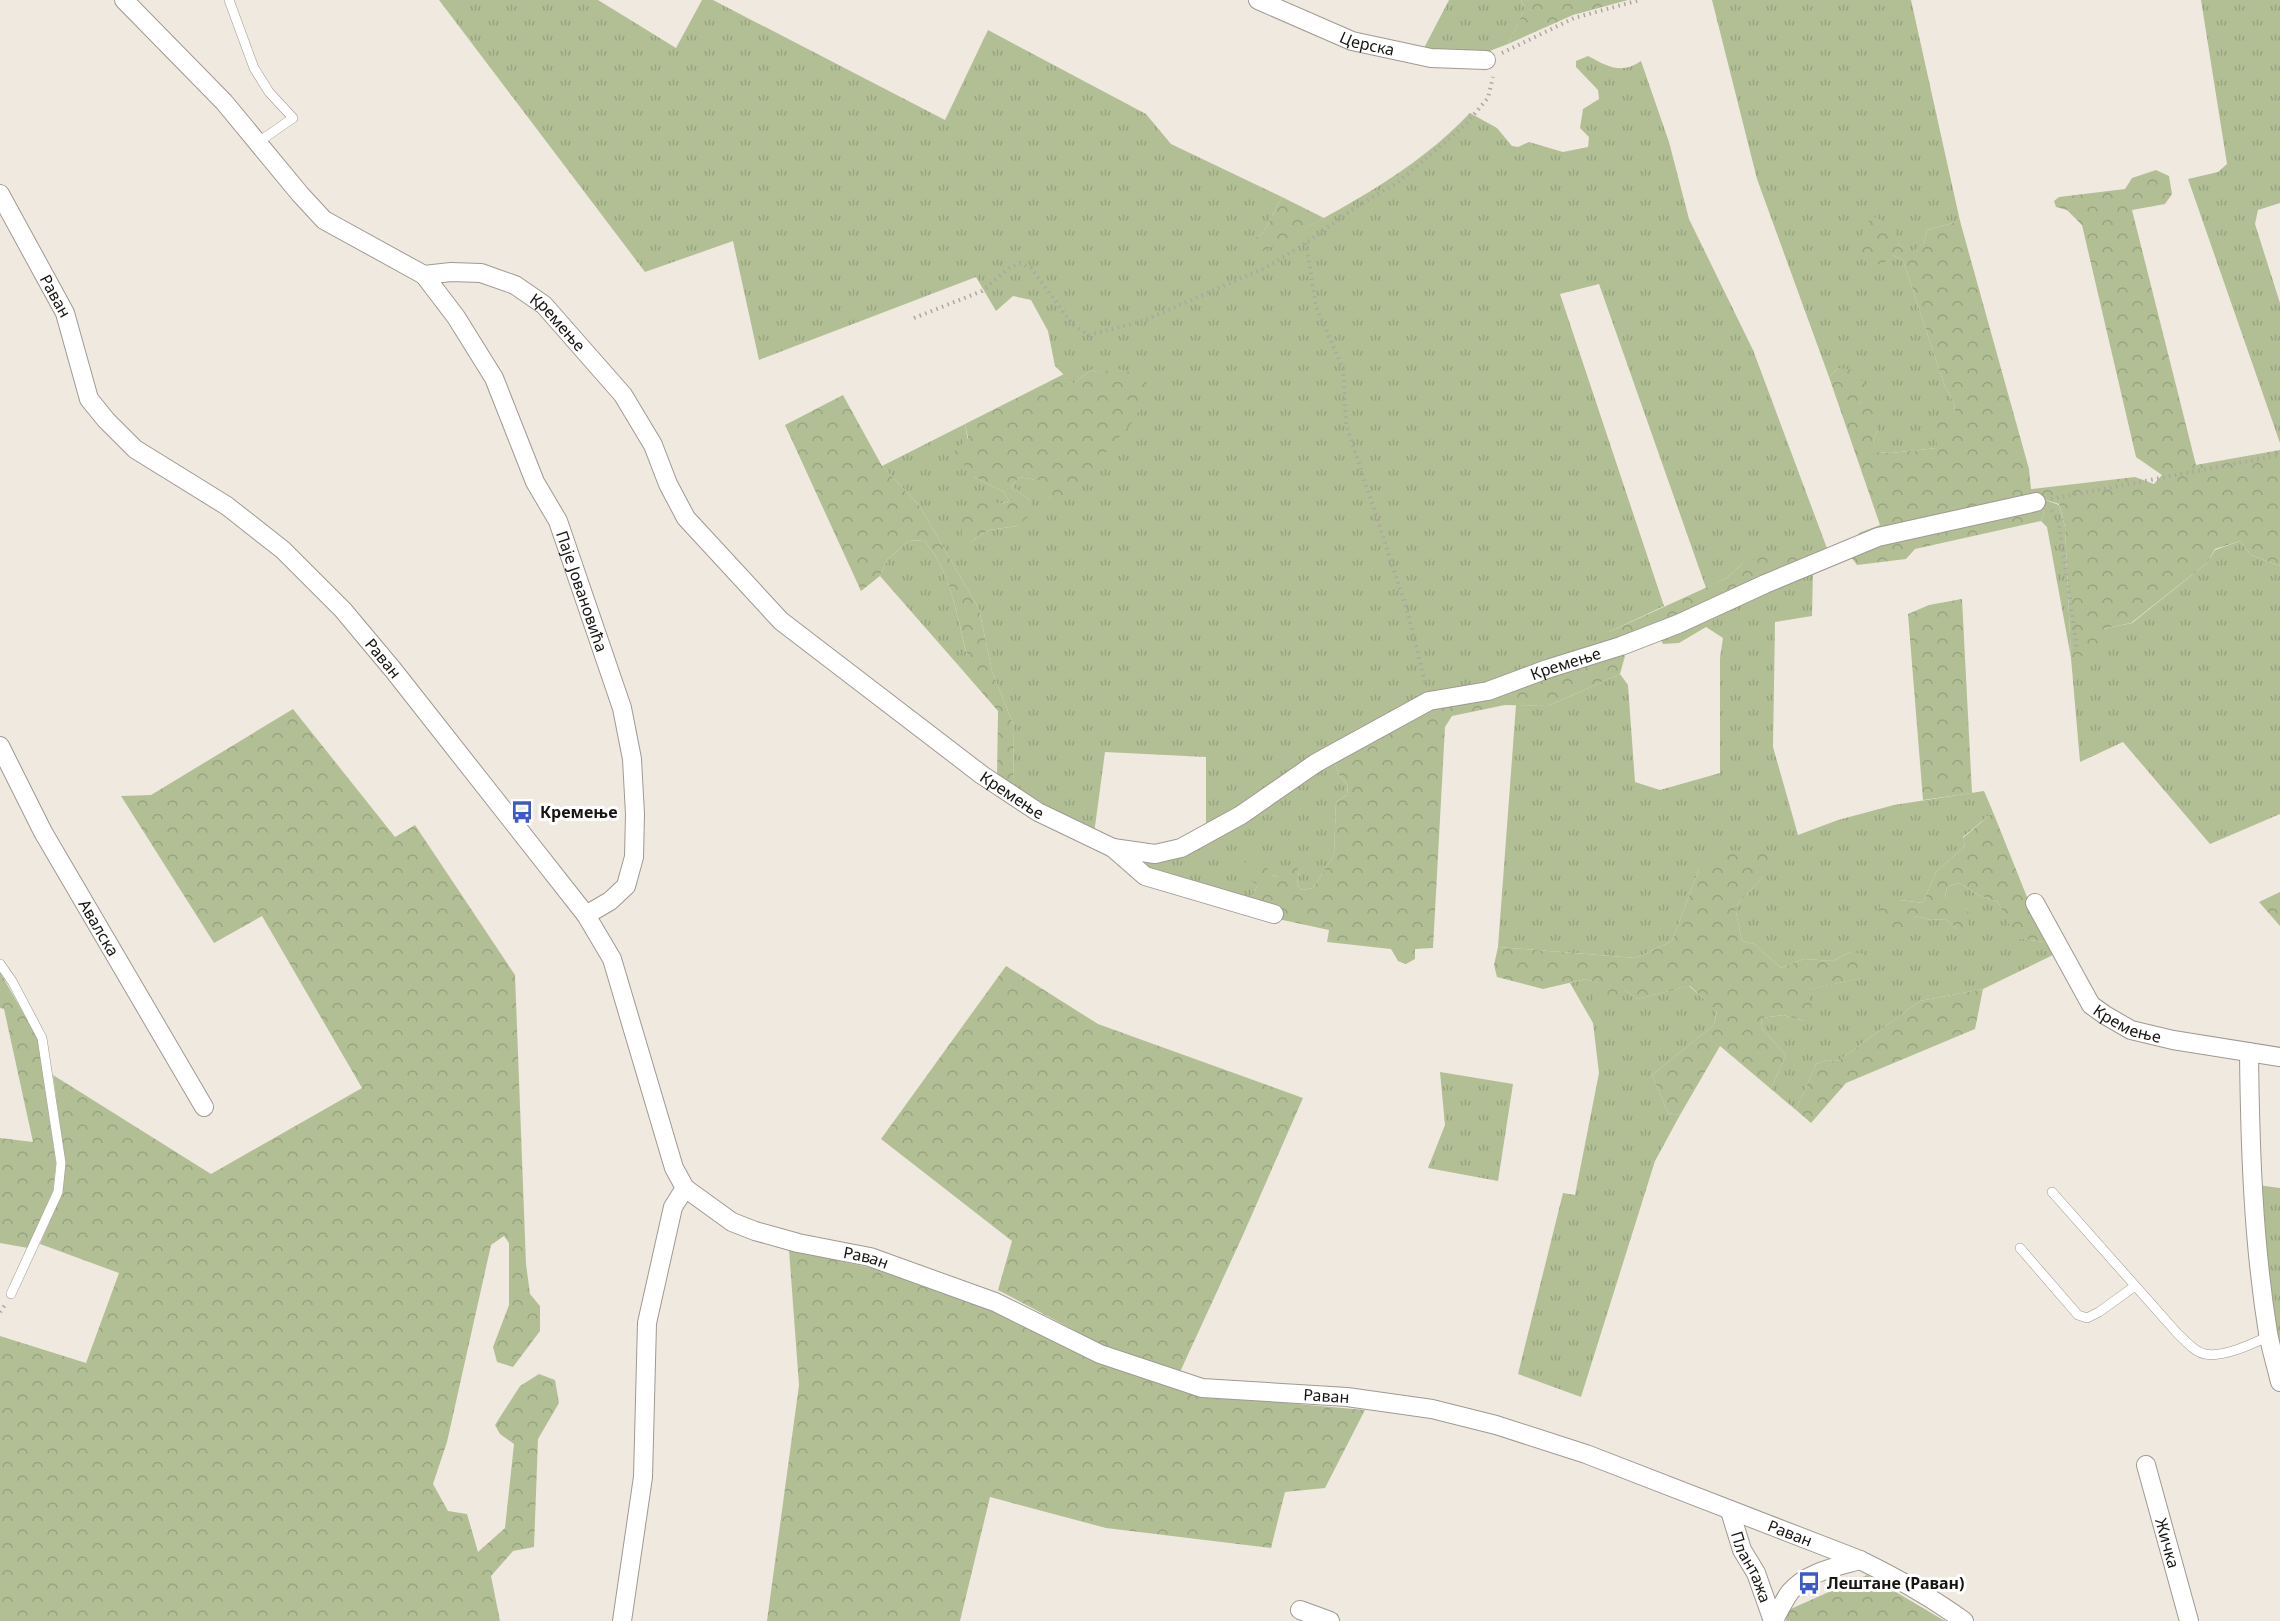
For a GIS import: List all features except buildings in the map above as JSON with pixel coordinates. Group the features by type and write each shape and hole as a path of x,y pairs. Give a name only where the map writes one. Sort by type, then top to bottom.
{"street":[{"path":"124,0 224,102 324,220 424,275"},
{"name":"Церска","path":"1267,2 1352,41 1431,58 1486,60"},
{"name":"Раван","path":"0,194 65,313 89,399 106,420 135,449 236,514 283,550 344,610 586,915 612,959 648,1076 667,1149 685,1188 712,1210 747,1228 798,1243 881,1261 995,1302 1100,1354 1202,1388 1347,1397 1432,1409 1496,1425 1586,1454 1860,1560 1939,1602 1964,1621"},
{"name":"Кремење","path":"424,275 451,272 481,273 515,285 544,305 623,395 653,445 668,484 686,518 782,621 982,776 1038,812 1113,848 1145,876 1274,914"},
{"name":"Паје Јовановића","path":"424,275 456,317 494,378 536,482 558,521 622,708 632,759 635,814 634,857 626,886 610,901 586,915"},
{"name":"Кремење","path":"1113,848 1155,854 1181,848 1241,815 1316,763 1430,701 1488,691 1547,669 1621,646 1678,624 1765,584 1878,537 2036,502"},
{"name":"Авалска","path":"0,746 43,832 204,1107"},
{"name":"Кремење","path":"2036,903 2091,1005 2105,1016 2131,1030 2280,1056"},
{"path":"2249,1052 2251,1161 2258,1267 2269,1336 2278,1374"},
{"path":"622,1621 643,1477 647,1323 673,1207 685,1188"},
{"name":"Жичка","path":"2146,1465 2189,1621"},
{"name":"Плантажа","path":"1730,1511 1742,1550 1756,1573 1773,1621"},
{"name":"Плантажа","path":"1773,1621 1790,1592 1803,1581 1821,1571 1860,1560"},
{"path":"1300,1610 1330,1621"}],"lane":[{"path":"229,0 257,74 269,92 293,118 257,143"},
{"path":"0,964 12,981 42,1038 61,1163 58,1192 11,1294"},
{"path":"2052,1192 2178,1334 2194,1349 2206,1355 2243,1348 2269,1336"},
{"path":"2020,1248 2078,1315 2087,1318 2135,1286"}],"path":[{"path":"914,318 982,291 1009,268 1020,263 1031,268 1073,325 1089,335 1143,321 1267,267 1306,243 1356,207 1397,183 1465,125 1488,98 1493,79 1492,65 1486,60 1574,18 1641,0"},
{"path":"1306,243 1316,307 1343,368 1346,424 1407,610 1430,701"},
{"path":"2036,502 2280,455"},
{"path":"2036,502 2050,507 2059,523 2077,649"}],"green space":[{"path":"439,0 598,0 676,48 702,0 713,0 945,120 988,30 1146,114 1171,144 1282,197 1263,233 1250,242 1264,250 1346,206 1399,173 1424,155 1470,113 1497,128 1512,146 1518,147 1529,142 1563,152 1588,147 1589,137 1580,128 1583,109 1599,99 1598,90 1576,67 1576,61 1588,56 1614,68 1627,68 1641,61 1669,142 1689,219 1753,350 1828,551 1809,561 1743,563 1727,578 1706,588 1599,284 1560,294 1664,606 1609,632 1610,643 1487,687 1428,699 1206,830 1206,757 1105,752 1094,834 1013,789 1014,726 992,671 979,609 919,505 882,466 965,424 974,477 1004,492 1009,501 1000,504 970,542 989,530 1017,526 1031,501 1011,486 1020,477 1041,481 1051,501 1101,374 1091,370 1073,384 1055,366 1048,331 1031,300 1013,296 996,311 976,277 759,360 733,241 645,272"},
{"path":"1449,0 1521,0 1525,8 1508,44 1487,52 1423,50"},
{"path":"1521,0 1628,0 1573,15 1508,44 1525,8"},
{"path":"1712,0 1911,0 1960,221 1927,230 1924,243 1912,253 1897,244 1892,255 1903,260 1944,384 1954,403 1955,414 1937,448 1891,453 1876,452 1873,440 1878,430 1838,368 1829,377 1757,179"},
{"path":"2201,0 2280,0 2280,203 2258,210 2255,224 2280,303 2280,443 2188,179 2218,172 2227,164"},
{"path":"2156,170 2169,176 2172,194 2165,204 2132,210 2196,465 2280,450 2280,566 2251,555 2240,541 2215,549 2207,563 2131,623 2103,629 2108,651 2071,658 2065,527 2059,504 2040,498 2044,514 2041,521 1915,549 1906,559 1857,565 1851,557 1859,533 1880,525 1829,377 1838,368 1854,370 1865,385 1860,403 1878,412 1878,430 1873,440 1877,452 1891,453 1937,448 1936,424 1946,416 1955,414 1954,403 1944,384 1903,260 1892,255 1883,264 1869,265 1858,251 1865,223 1876,217 1895,230 1897,244 1912,252 1924,243 1927,230 1960,221 2029,469 2031,489 2135,477 2154,484 2162,475 2136,457 2082,225 2067,210 2056,207 2054,201 2059,197 2125,189 2132,178"},
{"path":"1282,197 1324,218 1264,251 1249,242 1263,233"},
{"path":"1113,367 1148,378 1136,418 1064,500 1051,501 1040,481 1020,477 1011,486 1031,501 1033,513 1017,526 989,530 970,542 962,536 961,520 985,497 1000,504 1009,501 1004,492 974,477 954,452 968,438 965,424 1064,374 1073,384 1091,370 1101,374"},
{"path":"843,395 882,466 919,505 979,609 992,671 1014,726 1013,789 997,779 998,711 958,665 967,655 947,580 933,553 924,540 908,541 887,560 880,576 861,591 785,425"},
{"path":"2040,498 2059,505 2065,527 2071,658 2047,527 2041,521 2044,514"},
{"path":"924,540 941,566 956,610 967,656 958,665 880,576 887,560 908,541"},
{"path":"2240,541 2251,555 2280,566 2280,814 2210,844 2123,742 2080,762 2071,658 2103,629 2132,623 2207,563 2215,550"},
{"path":"1795,547 1805,551 1809,561 1610,643 1606,639 1609,632 1727,578 1743,563"},
{"path":"1813,570 1812,616 1775,622 1773,747 1798,835 1838,820 1894,805 1984,791 1993,812 1963,837 1965,846 1936,872 1923,903 1900,900 1912,923 1915,916 1931,920 1946,919 1957,929 1968,910 1945,898 1947,887 1959,883 1978,895 1998,902 2017,938 2052,943 2057,953 1983,989 1920,1001 1838,1061 1826,1060 1816,1064 1796,1110 1771,1089 1786,1055 1761,1028 1762,1018 1783,1015 1804,1021 1806,990 1861,978 1850,952 1833,961 1804,959 1781,968 1754,944 1742,941 1735,907 1764,876 1699,869 1672,941 1636,958 1498,947 1516,705 1548,706 1620,674 1628,685 1635,782 1660,790 1720,773 1720,658 1723,638 1706,627 1679,643 1663,644 1659,636"},
{"path":"1962,599 1972,793 1923,800 1908,614 1929,605"},
{"path":"1620,650 1625,656 1620,674 1548,706 1505,705 1452,716 1445,727 1433,948 1415,949 1415,959 1406,964 1398,961 1391,949 1327,942 1329,930 1278,919 1249,902 1258,885 1245,877 1241,865 1250,859 1263,862 1272,875 1278,877 1283,867 1294,864 1299,871 1297,885 1302,890 1313,888 1334,855 1336,802 1347,795 1348,785 1339,775 1333,758 1430,705"},
{"path":"293,709 395,837 415,825 515,975 526,1264 530,1294 540,1306 540,1331 513,1367 497,1362 493,1347 509,1305 509,1243 504,1236 491,1245 447,1442 433,1484 448,1511 467,1514 478,1552 505,1528 514,1444 500,1434 495,1425 520,1386 539,1374 555,1380 559,1403 538,1439 534,1547 513,1551 491,1576 500,1621 0,1621 0,1336 86,1363 119,1273 40,1244 62,1192 65,1162 53,1075 211,1174 362,1088 262,916 214,943 121,796 151,795"},
{"path":"1333,758 1339,775 1348,785 1347,795 1336,802 1334,855 1313,888 1302,890 1297,885 1299,871 1278,877 1272,875 1258,885 1249,902 1145,871 1147,857"},
{"path":"1993,812 2031,907 2052,943 2016,938 1998,902 1978,895 1959,883 1947,887 1945,897 1968,910 1969,928 1957,929 1946,919 1931,920 1915,916 1909,933 1888,935 1877,923 1880,905 1900,900 1923,903 1936,872 1965,846 1963,838"},
{"path":"1719,850 1767,852 1773,857 1764,876 1735,907 1742,941 1754,944 1781,968 1804,959 1833,961 1850,952 1864,954 1870,966 1862,978 1807,990 1814,1015 1804,1021 1783,1015 1762,1018 1761,1028 1786,1055 1771,1089 1720,1046 1680,1115 1668,1113 1652,1075 1714,1025 1717,1011 1690,986 1637,999 1625,990 1603,1004 1592,1001 1599,983 1586,979 1543,989 1497,977 1494,965 1498,947 1636,958 1672,941 1699,869"},
{"path":"2280,892 2280,926 2259,902"},
{"path":"1006,966 1098,1024 1303,1098 1180,1372 1104,1346 998,1290 1012,1241 881,1139"},
{"path":"0,972 38,1039 56,1163 53,1191 28,1248 0,1243 0,1138 33,1142 4,1009 0,1008"},
{"path":"1586,979 1625,990 1637,999 1689,986 1717,1010 1714,1025 1652,1075 1668,1113 1680,1115 1655,1161 1581,1397 1518,1374 1563,1193 1575,1195 1599,1073 1593,1023 1570,983"},
{"path":"1983,989 1975,1029 1846,1083 1811,1123 1796,1110 1816,1064 1826,1060 1838,1061 1920,1001"},
{"path":"1440,1072 1513,1084 1498,1181 1428,1168 1445,1125"},
{"path":"2257,1185 2280,1188 2280,1359 2274,1338"},
{"path":"789,1250 877,1269 990,1310 1096,1361 1198,1395 1365,1410 1325,1488 1285,1492 1271,1548 1106,1528 990,1497 960,1621 767,1621 799,1385"},
{"path":"1867,1575 1945,1621 1786,1621 1786,1611"}],"place":[{"name":"Кремење","path":"522,812"},
{"name":"Лештане (Раван)","path":"1809,1583"}]}
